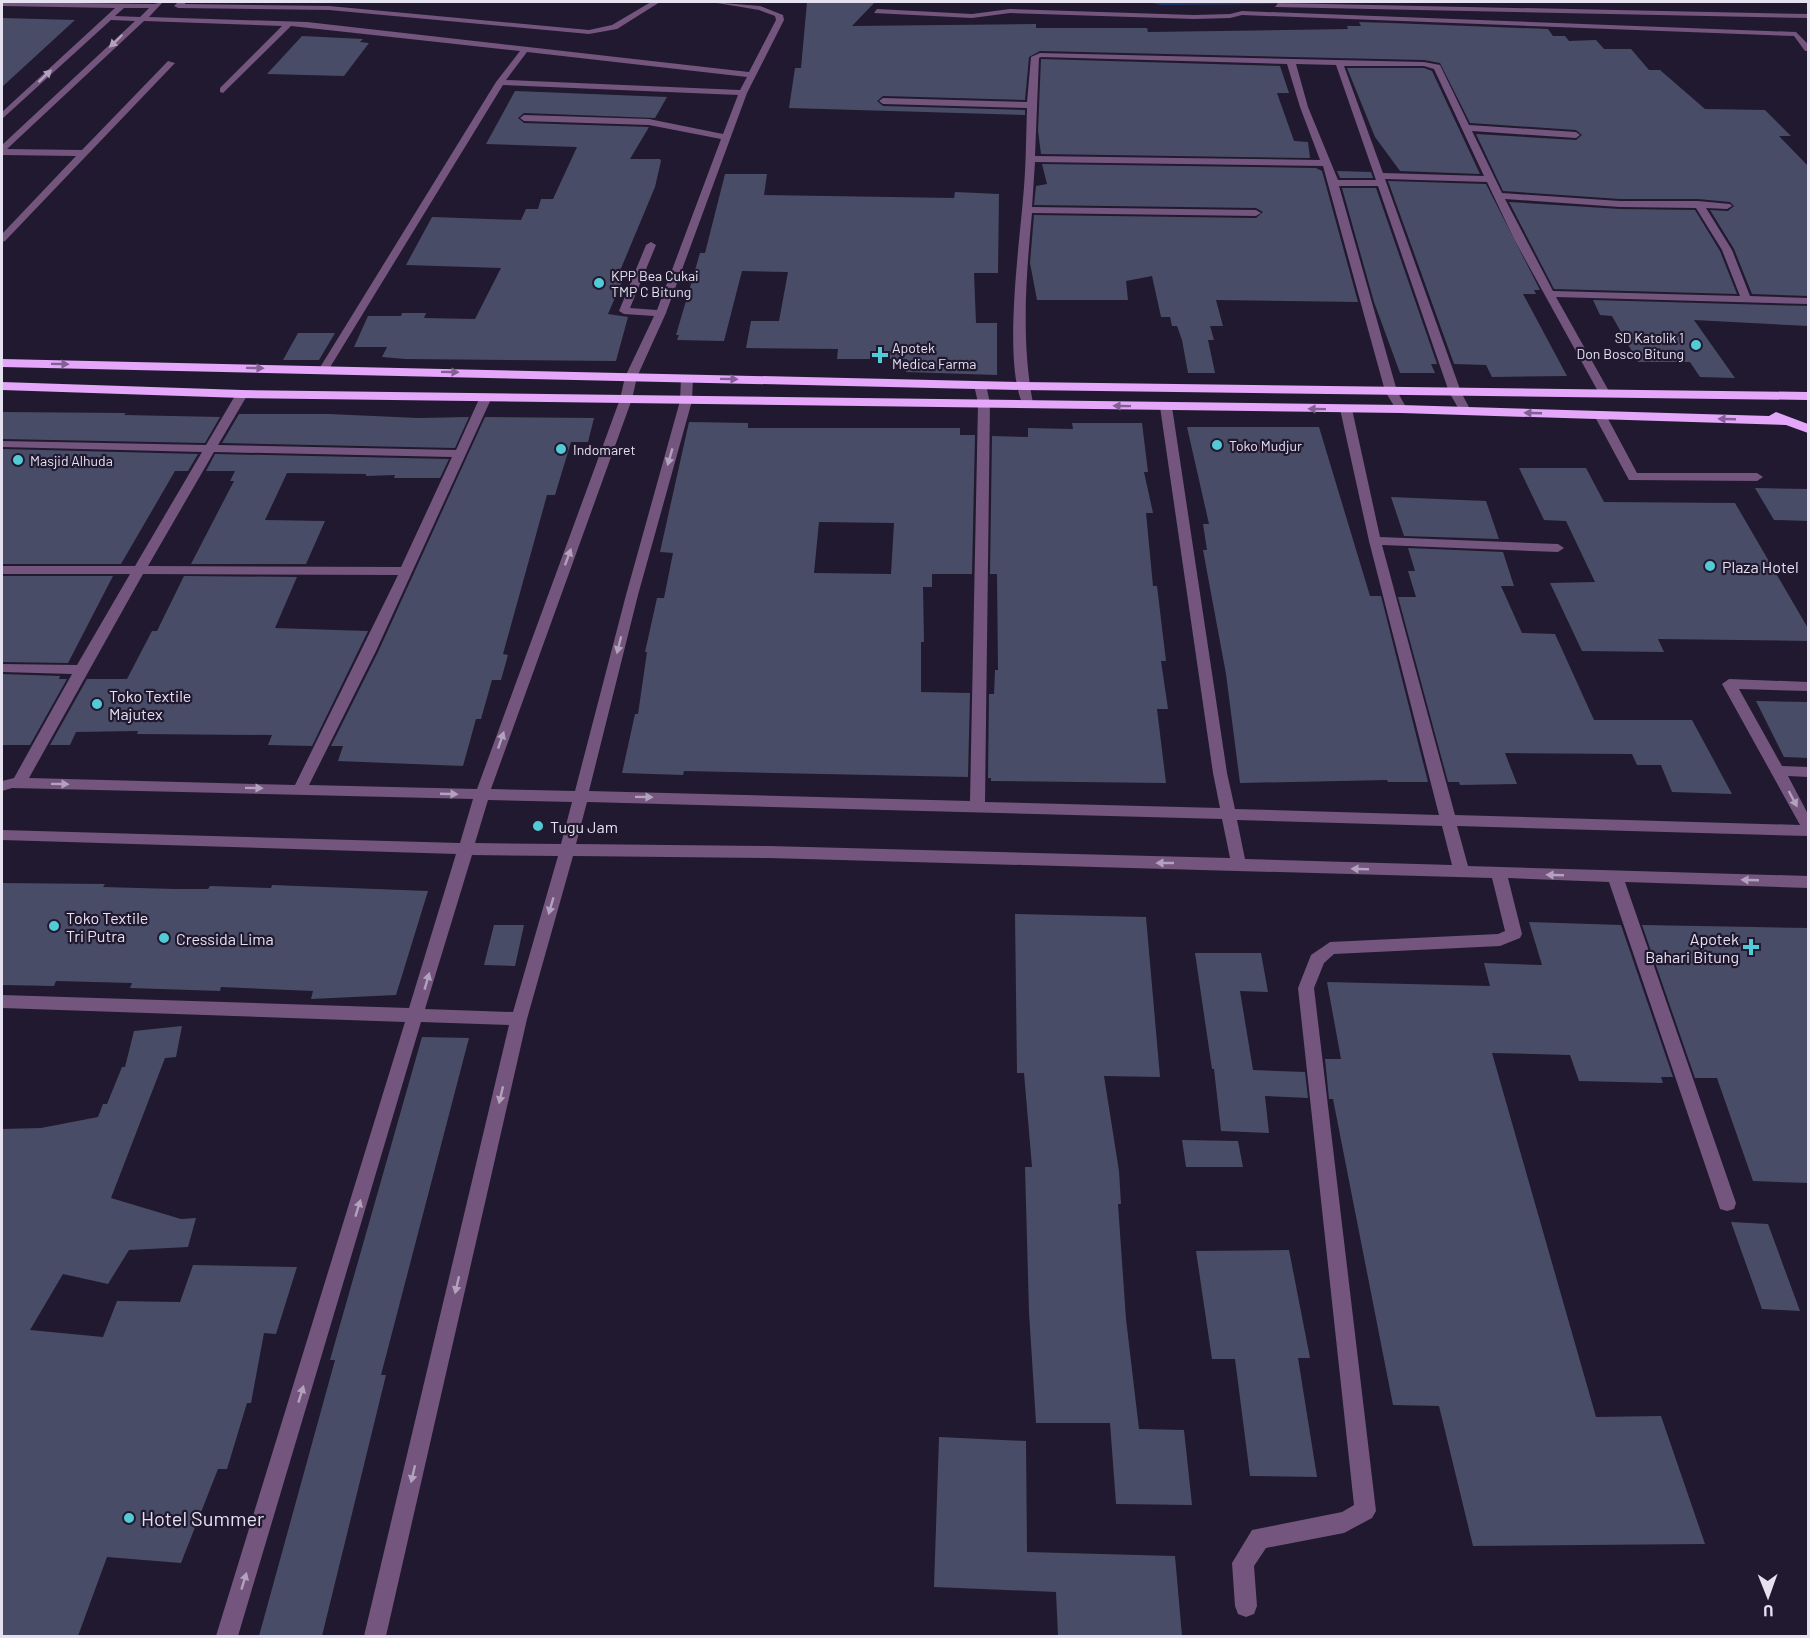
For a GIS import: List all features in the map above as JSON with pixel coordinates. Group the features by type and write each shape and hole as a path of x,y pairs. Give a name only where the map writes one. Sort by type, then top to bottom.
{"highway":[{"path":"2,363 1023,386 1809,396"},
{"path":"2,386 242,394 1401,409 1786,421"},
{"path":"1771,397 1768,405 1771,412 1786,421 1809,429"}],"street":[{"path":"182,2 178,6 329,8 589,32 614,27 656,2"},
{"path":"307,24 337,2"},
{"path":"227,1636 482,795 626,399 631,377 661,313 743,93 780,20 779,15 747,3 715,2"},
{"path":"2,116 124,3"},
{"path":"2,4 157,4"},
{"path":"2,150 157,4"},
{"path":"877,11 972,16 1010,11 1194,17 1230,16 1272,5 1298,4 1809,16"},
{"path":"1242,13 1796,34"},
{"path":"1782,16 1809,49"},
{"path":"107,18 307,24 753,75"},
{"path":"223,90 288,24"},
{"path":"324,369 500,82 525,49"},
{"path":"1027,403 1023,386 1021,301 1030,159 1029,105 1035,57 1040,55 1434,65 1445,80 1498,195 1549,294 1604,393"},
{"path":"2,238 171,63"},
{"path":"1291,63 1304,107 1334,183 1391,391 1401,409"},
{"path":"1339,63 1455,392 1465,411"},
{"path":"500,82 743,93"},
{"path":"883,101 1029,105"},
{"path":"524,118 649,122 726,137"},
{"path":"1468,128 1576,135"},
{"path":"2,150 84,153"},
{"path":"1030,159 1326,163"},
{"path":"1334,183 1379,180 1491,179"},
{"path":"1498,195 1620,204 1727,206"},
{"path":"1698,204 1727,250 1746,299"},
{"path":"1027,210 1256,213"},
{"path":"651,245 624,311 661,313"},
{"path":"1549,294 1809,301"},
{"path":"375,1636 519,1019 567,850 632,595 686,401 687,378"},
{"path":"977,807 984,403 980,385"},
{"path":"20,783 81,670 242,394"},
{"path":"300,789 369,651 486,397"},
{"path":"1166,407 1226,813 1239,865"},
{"path":"1346,409 1375,541 1462,872"},
{"path":"1600,415 1633,477 1758,477"},
{"path":"2,444 459,454"},
{"path":"1375,541 1558,548"},
{"path":"2,570 406,571"},
{"path":"2,668 81,670"},
{"path":"2,786 20,783 300,789 1809,829 1730,684 1809,686"},
{"path":"1778,771 1809,772"},
{"path":"2,835 466,849 769,852 1809,882"},
{"path":"1246,1606 1243,1563 1260,1538 1344,1522 1365,1511 1306,988 1317,959 1330,948 1500,940 1514,934 1499,873"},
{"path":"1615,876 1727,1203"},
{"path":"2,1001 519,1019"}],"water":[{"path":"1148,2 1465,2 1161,5"}],"building":[{"path":"807,2 875,2 852,26 1036,24 1036,28 1147,28 1148,32 1348,29 1347,26 1361,26 1359,22 1548,29 1553,36 1565,36 1569,41 1596,40 1604,49 1631,49 1649,70 1660,70 1705,109 1765,110 1791,136 1779,136 1809,167 1809,296 1752,294 1734,249 1710,210 1728,211 1734,206 1730,202 1698,199 1620,199 1503,191 1476,134 1576,140 1582,135 1576,130 1470,123 1440,63 1424,60 1040,51 1029,57 1025,100 883,96 877,101 883,106 1025,110 1025,115 789,108 795,68 801,68"},
{"path":"2,18 75,20 2,87"},
{"path":"302,36 363,39 360,42 369,43 344,76 267,74"},
{"path":"1041,59 1280,66 1289,93 1277,93 1294,141 1308,142 1310,158 1041,154 1038,131"},
{"path":"1347,68 1424,68 1432,71 1480,174 1400,171 1375,137"},
{"path":"515,91 667,97 655,118 524,113 518,118 524,123 649,127 630,159 660,159 661,161 655,187 617,278 623,279 608,314 628,317 616,361 405,359 382,357 387,347 354,347 368,316 426,313 424,318 475,319 501,268 406,265 432,217 521,220 526,209 538,209 541,199 553,199 577,147 486,144"},
{"path":"1042,164 1316,168 1322,171 1358,302 1216,300 1223,326 1210,326 1214,340 1208,340 1215,373 1188,373 1177,326 1172,326 1170,317 1161,317 1152,276 1126,281 1128,300 1037,300 1030,263 1034,215 1256,218 1263,212 1256,208 1034,205 1036,186 1047,184"},
{"path":"1337,171 1371,172 1373,178 1340,178"},
{"path":"725,174 767,174 764,195 954,198 955,192 999,194 998,273 974,273 976,323 997,323 997,375 906,372 907,359 837,359 838,349 746,348 751,321 779,321 788,272 742,271 724,341 677,340 679,335 676,335 700,253 705,253"},
{"path":"1388,181 1486,184 1540,290 1534,290 1536,294 1523,294 1567,376 1492,377 1486,365 1454,364"},
{"path":"1342,188 1376,188 1437,364 1431,364 1435,373 1400,373 1374,302"},
{"path":"1509,202 1620,209 1695,210 1720,251 1737,294 1554,289"},
{"path":"1593,300 1809,306 1809,326 1694,320 1735,378 1700,377 1690,362 1638,362 1612,316 1600,315"},
{"path":"298,333 335,333 319,360 283,360"},
{"path":"2,412 126,413 124,415 220,417 205,443 2,439"},
{"path":"239,414 469,417 455,448 222,443"},
{"path":"485,417 594,418 588,442 571,442 555,495 547,495 503,654 508,655 501,680 492,680 481,719 476,719 463,766 338,761 343,746 331,746 378,652"},
{"path":"689,422 748,423 748,428 960,428 960,435 975,435 972,574 932,574 932,587 923,587 924,642 921,642 921,692 970,693 968,777 684,771 683,775 622,773 635,714 638,714 647,652 645,652 657,598 664,598 673,553 660,552","holes":["819,522 894,523 891,574 814,573"]},
{"path":"1072,423 1142,423 1148,472 1144,472 1153,513 1146,513 1153,586 1157,586 1166,661 1161,661 1168,709 1157,709 1166,783 991,781 991,778 988,778 989,694 994,694 995,670 998,670 997,574 990,574 992,436 1028,437 1028,428 1073,429"},
{"path":"1187,427 1319,427 1370,596 1381,596 1428,782 1388,782 1387,780 1240,783 1226,674 1203,550 1207,550 1203,524 1209,524"},
{"path":"2,449 198,454 188,471 175,471 121,564 2,564"},
{"path":"215,454 449,459 440,478 287,473 265,520 325,521 306,564 191,564 234,481 230,481 235,471 206,471"},
{"path":"1519,468 1586,468 1604,502 1735,503 1809,630 1809,641 1658,639 1664,652 1582,651 1550,583 1595,582 1566,521 1544,520"},
{"path":"1755,488 1809,489 1809,521 1774,520"},
{"path":"1391,497 1486,501 1499,539 1404,536"},
{"path":"1408,548 1503,552 1514,586 1501,586 1522,633 1555,634 1594,720 1692,720 1732,794 1672,792 1661,765 1637,765 1632,754 1505,753 1517,784 1460,785 1459,782 1448,782 1398,597 1416,597 1408,571 1415,571"},
{"path":"2,576 113,576 68,663 2,662"},
{"path":"184,576 297,577 275,628 368,631 312,746 268,745 272,735 137,734 138,731 76,732 70,745 50,745 87,679 127,679 152,631 157,631"},
{"path":"2,674 60,676 59,679 67,679 30,745 2,745"},
{"path":"1756,701 1809,702 1809,758 1784,757"},
{"path":"2,883 105,884 103,887 175,889 208,889 210,886 271,888 272,885 428,891 396,995 311,999 313,991 221,987 220,991 130,988 132,983 56,981 54,986 2,985"},
{"path":"1015,914 1146,917 1160,1077 1104,1076 1119,1171 1121,1204 1118,1204 1126,1319 1139,1429 1184,1430 1192,1505 1116,1504 1110,1423 1036,1423 1029,1312 1025,1167 1032,1167 1024,1073 1017,1073"},
{"path":"1529,922 1621,925 1673,1077 1661,1077 1663,1083 1579,1081 1570,1055 1492,1053 1596,1417 1661,1416 1705,1544 1473,1546 1439,1406 1393,1405 1333,1099 1329,1099 1325,1059 1341,1059 1327,982 1490,986 1484,963 1542,965"},
{"path":"494,925 524,925 515,966 484,965"},
{"path":"1642,925 1809,928 1809,1183 1753,1181 1717,1078 1695,1078"},
{"path":"1195,953 1261,953 1268,992 1240,991 1253,1070 1305,1072 1308,1098 1265,1096 1269,1133 1221,1131 1214,1069 1212,1069"},
{"path":"182,1026 176,1057 165,1058 111,1198 181,1219 196,1218 188,1247 129,1250 108,1284 63,1274 30,1330 103,1337 117,1301 180,1302 193,1265 297,1267 276,1334 264,1333 251,1403 247,1403 227,1469 218,1469 181,1563 107,1557 78,1636 2,1636 2,1129 41,1128 98,1117 103,1104 107,1104 122,1067 125,1067 134,1031"},
{"path":"422,1037 469,1038 381,1375 386,1375 322,1636 259,1636 335,1360 330,1360"},
{"path":"1182,1140 1238,1141 1243,1167 1186,1167"},
{"path":"1731,1222 1768,1224 1800,1311 1762,1309"},
{"path":"1289,1250 1310,1358 1298,1358 1317,1477 1250,1476 1235,1359 1212,1359 1196,1251"},
{"path":"939,1437 1026,1441 1027,1552 1175,1556 1182,1636 1058,1636 1056,1592 934,1587"}],"place":[{"name":"KPP Bea Cukai TMP C Bitung","path":"599,283"},
{"name":"SD Katolik 1 Don Bosco Bitung","path":"1696,345"},
{"name":"Apotek Medica Farma","path":"880,355"},
{"name":"Toko Mudjur","path":"1217,445"},
{"name":"Indomaret","path":"561,449"},
{"name":"Masjid Alhuda","path":"18,460"},
{"name":"Plaza Hotel","path":"1710,566"},
{"name":"Toko Textile Majutex","path":"97,704"},
{"name":"Tugu Jam","path":"538,826"},
{"name":"Toko Textile Tri Putra","path":"54,926"},
{"name":"Cressida Lima","path":"164,938"},
{"name":"Apotek Bahari Bitung","path":"1751,947"},
{"name":"Hotel Summer","path":"129,1518"}]}
